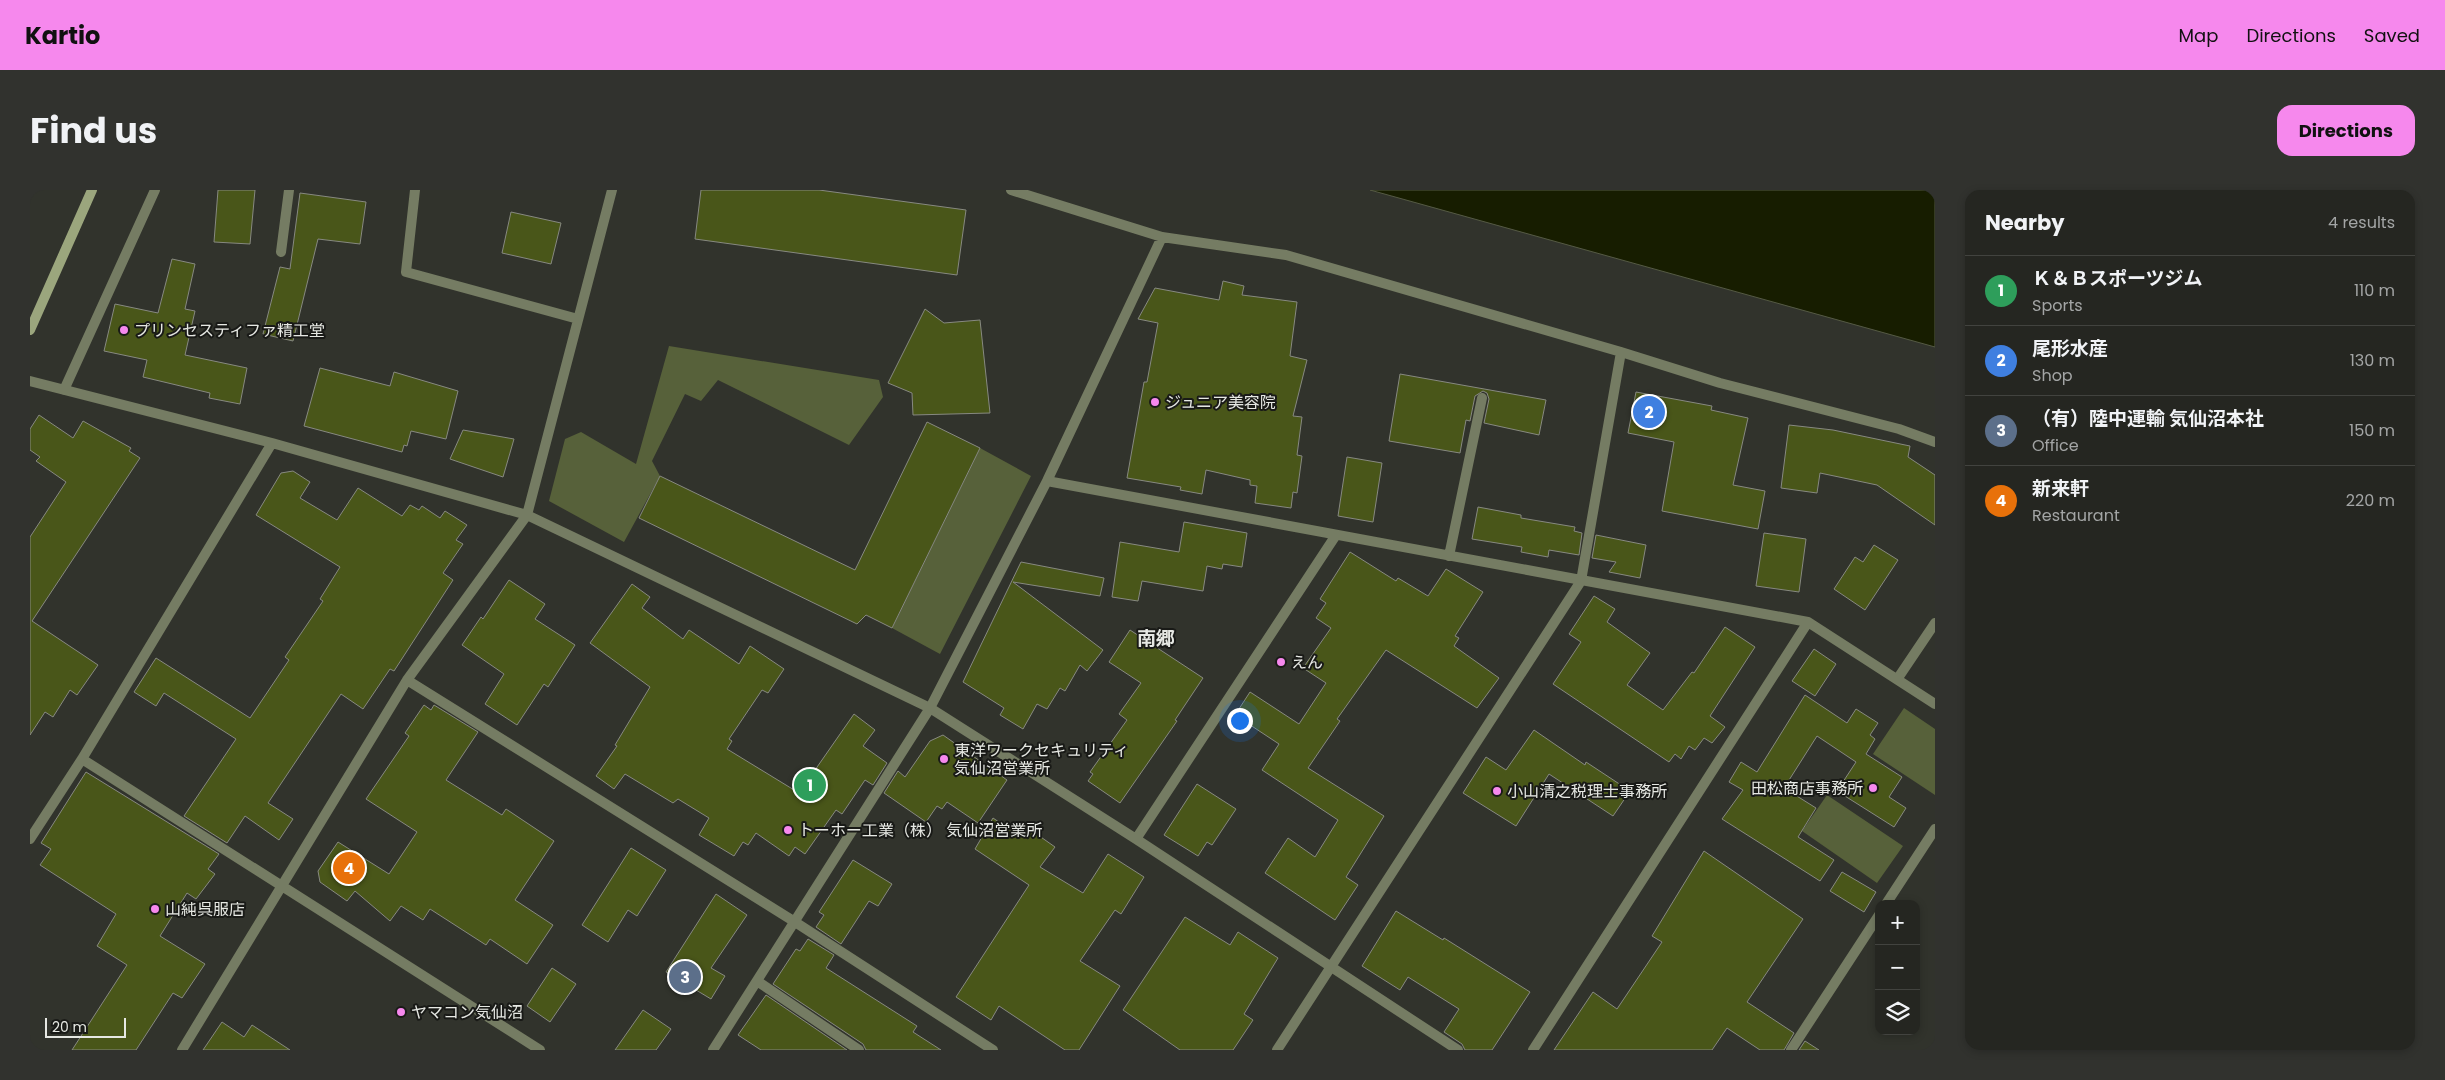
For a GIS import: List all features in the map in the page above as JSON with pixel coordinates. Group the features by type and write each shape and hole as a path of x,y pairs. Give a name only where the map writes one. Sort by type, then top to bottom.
{"street":[{"path":"30,330 92,190"},
{"path":"64,390 155,190"},
{"path":"280,252 289,190"},
{"path":"415,190 406,272 578,319"},
{"path":"182,1050 280,886 408,680 527,515 612,190"},
{"path":"1011,190 1162,237 1286,255 1621,352 1720,383 1899,429 1935,442"},
{"path":"713,1050 930,708 1047,481 1162,237"},
{"path":"1277,1050 1581,581 1621,352"},
{"path":"30,381 272,443 527,515 930,708 1136,839 1458,1050"},
{"path":"1449,556 1482,398"},
{"path":"30,839 82,759 272,443"},
{"path":"1047,481 1808,622 1898,678 1935,704"},
{"path":"1136,839 1336,535"},
{"path":"1533,1050 1808,622"},
{"path":"1898,678 1935,623"},
{"path":"408,680 795,922 994,1050"},
{"path":"82,759 540,1050"},
{"path":"1889,900 1935,829"},
{"path":"1791,1050 1875,921"},
{"path":"757,982 858,1050"}],"shaded area":[{"path":"1370,190 1935,190 1935,347"},
{"path":"669,346 879,380 883,397 849,445 718,380 701,401 685,394 652,461 660,476 624,542 549,501 565,439 581,432 636,464"},
{"path":"980,448 1031,476 940,654 892,628"},
{"path":"1904,708 1935,729 1935,795 1873,754"},
{"path":"1827,795 1903,846 1877,883 1802,831"}],"building":[{"path":"218,190 255,190 250,244 214,242"},
{"path":"701,190 819,190 966,210 957,275 695,239"},
{"path":"300,193 366,202 360,244 318,239 293,341 263,334 280,267 290,269"},
{"path":"511,212 561,223 551,264 502,253"},
{"path":"172,259 195,264 185,309 195,311 185,355 247,368 240,404 209,398 210,393 143,377 147,360 104,351 115,304 158,313"},
{"path":"1223,281 1244,286 1242,295 1297,302 1290,356 1307,360 1293,416 1302,417 1297,455 1302,456 1297,493 1293,492 1291,508 1255,503 1257,486 1250,485 1250,480 1206,470 1202,494 1180,490 1181,487 1127,478 1144,382 1147,382 1158,323 1138,319 1155,288 1219,300"},
{"path":"925,309 944,323 980,320 990,413 913,415 912,393 888,383"},
{"path":"320,368 390,386 394,372 458,391 446,439 411,431 407,446 404,445 402,452 304,426"},
{"path":"1400,374 1546,400 1539,435 1484,423 1489,399 1487,393 1483,391 1475,396 1470,421 1466,420 1460,453 1389,441"},
{"path":"1636,392 1712,406 1711,410 1748,418 1733,485 1765,491 1758,529 1662,511 1674,442 1628,433"},
{"path":"39,415 73,438 83,421 131,448 129,451 140,458 32,621 98,665 77,695 70,690 53,717 45,712 30,735 30,537 66,482 36,461 40,457 30,450 30,429"},
{"path":"927,422 980,448 892,628 866,615 857,624 639,518 660,476 855,570"},
{"path":"1789,425 1833,430 1910,446 1908,457 1935,475 1935,525 1877,485 1820,473 1817,493 1781,488"},
{"path":"463,430 514,439 503,477 450,459"},
{"path":"1347,457 1382,463 1373,522 1338,516"},
{"path":"293,471 310,482 300,498 337,520 358,488 402,516 410,505 419,510 422,506 440,518 445,511 467,525 456,540 463,544 443,573 453,580 394,671 390,669 363,709 341,694 268,803 293,819 279,840 245,816 227,843 184,816 236,739 164,693 156,706 134,692 156,658 250,718 289,660 285,657 323,601 320,599 340,567 256,515 281,473"},
{"path":"1478,507 1521,515 1521,518 1575,527 1574,531 1582,533 1579,555 1549,550 1548,557 1521,552 1522,547 1472,539"},
{"path":"1184,522 1247,533 1242,567 1223,564 1222,569 1207,566 1203,591 1142,581 1138,601 1112,597 1120,542 1179,552"},
{"path":"1764,533 1806,539 1799,592 1756,586"},
{"path":"1596,535 1646,545 1640,578 1609,572 1616,562 1592,558"},
{"path":"1874,545 1898,560 1865,610 1834,589 1855,557 1863,562"},
{"path":"1350,552 1396,581 1398,578 1428,596 1446,569 1483,592 1455,636 1459,638 1454,646 1499,678 1477,708 1386,650 1337,719 1340,721 1308,768 1384,816 1346,877 1358,885 1335,920 1265,873 1288,838 1315,857 1338,820 1262,770 1279,744 1235,715 1250,692 1299,724 1326,683 1303,668 1331,628 1316,618 1326,603 1320,599"},
{"path":"1021,562 1104,578 1100,596 1013,582 1103,650 1087,671 1080,665 1065,691 1060,688 1047,709 1037,704 1023,729 1000,715 1004,708 963,682"},
{"path":"509,580 545,604 535,619 575,645 548,687 544,684 517,725 485,704 504,674 462,645 481,617 483,619"},
{"path":"632,584 650,597 642,608 683,639 689,630 739,664 750,646 784,669 768,693 762,690 729,739 732,741 727,749 799,793 854,714 875,730 863,746 887,763 873,785 865,780 842,814 836,810 805,854 795,847 789,856 756,833 748,845 743,842 734,856 699,835 709,818 678,799 673,803 625,774 614,789 596,776 617,746 615,745 650,687 590,643"},
{"path":"1594,596 1615,609 1607,622 1650,653 1627,685 1663,710 1692,672 1694,673 1725,627 1755,647 1710,716 1725,727 1712,743 1704,738 1695,750 1689,746 1681,759 1675,754 1669,762 1553,684 1581,642 1569,634"},
{"path":"1130,630 1203,678 1175,720 1177,721 1120,803 1088,781 1093,774 1090,772 1127,720 1119,714 1141,683 1109,662"},
{"path":"1814,649 1836,664 1815,696 1792,681"},
{"path":"1805,695 1847,723 1856,709 1878,723 1870,735 1875,739 1866,754 1902,777 1889,797 1906,808 1894,827 1837,791 1856,762 1817,736 1784,788 1816,808 1798,837 1834,860 1820,881 1722,819 1743,790 1729,782 1741,762 1757,772"},
{"path":"424,705 431,710 434,705 478,732 446,780 502,815 506,809 554,841 515,900 553,925 527,964 490,939 486,945 430,909 423,920 401,906 390,921 355,891 347,901 320,882 318,871 338,842 389,874 417,832 366,799 409,736 405,733"},
{"path":"1534,730 1585,765 1586,762 1630,791 1613,816 1549,774 1516,826 1463,793 1486,757 1506,770"},
{"path":"943,735 1007,780 978,823 947,802 942,809 937,806 926,822 884,793 898,771 905,777 930,741"},
{"path":"86,772 219,854 208,869 215,874 196,899 187,893 160,936 205,964 182,998 173,993 136,1050 72,1050 127,965 97,946 116,914 40,865 51,849 41,843"},
{"path":"1197,784 1236,809 1212,845 1207,842 1198,856 1164,835"},
{"path":"993,818 1021,837 1028,828 1055,847 1040,867 1083,893 1108,854 1144,877 1121,914 1115,910 1080,961 1120,986 1079,1050 1065,1050 999,1006 991,1020 956,997 1029,885 975,849"},
{"path":"631,848 666,870 637,916 628,910 608,942 582,925"},
{"path":"1704,851 1803,919 1747,1002 1794,1033 1784,1050 1760,1050 1727,1028 1712,1050 1554,1050 1593,992 1617,1009 1662,942 1652,936"},
{"path":"853,860 892,884 878,906 869,901 841,944 816,927 824,915 819,912"},
{"path":"1842,872 1876,892 1864,912 1830,891"},
{"path":"716,894 747,915 711,968 725,976 711,999 666,972"},
{"path":"1396,911 1443,940 1444,938 1530,992 1492,1050 1465,1050 1462,1044 1444,1032 1459,1009 1408,977 1400,990 1362,966"},
{"path":"1185,917 1230,945 1238,932 1278,958 1244,1014 1253,1020 1233,1050 1180,1050 1123,1010"},
{"path":"808,939 834,955 826,968 917,1026 913,1032 941,1050 866,1050 863,1044 773,984 796,949 800,951"},
{"path":"552,968 576,984 550,1022 527,1006"},
{"path":"766,995 847,1050 761,1050 738,1035"},
{"path":"643,1010 671,1029 656,1050 615,1050"},
{"path":"222,1022 244,1037 252,1025 290,1050 203,1050"},
{"path":"1805,1041 1819,1050 1799,1050"}],"place":[{"name":"プリンセスティファ精工堂","path":"124,330"},
{"name":"ジュニア美容院","path":"1155,402"},
{"name":"尾形水産","path":"1649,412"},
{"name":"えん","path":"1281,662"},
{"name":"東洋ワークセキュリティ 気仙沼営業所","path":"944,759"},
{"name":"Ｋ＆Ｂスポーツジム","path":"810,785"},
{"name":"田松商店事務所","path":"1873,788"},
{"name":"小山清之税理士事務所","path":"1497,791"},
{"name":"トーホー工業（株） 気仙沼営業所","path":"788,830"},
{"name":"新来軒","path":"349,868"},
{"name":"山純呉服店","path":"155,909"},
{"name":"（有）陸中運輸 気仙沼本社","path":"685,977"},
{"name":"ヤマコン気仙沼","path":"401,1012"}],"district":[{"name":"南郷","path":"1156,638"}]}
